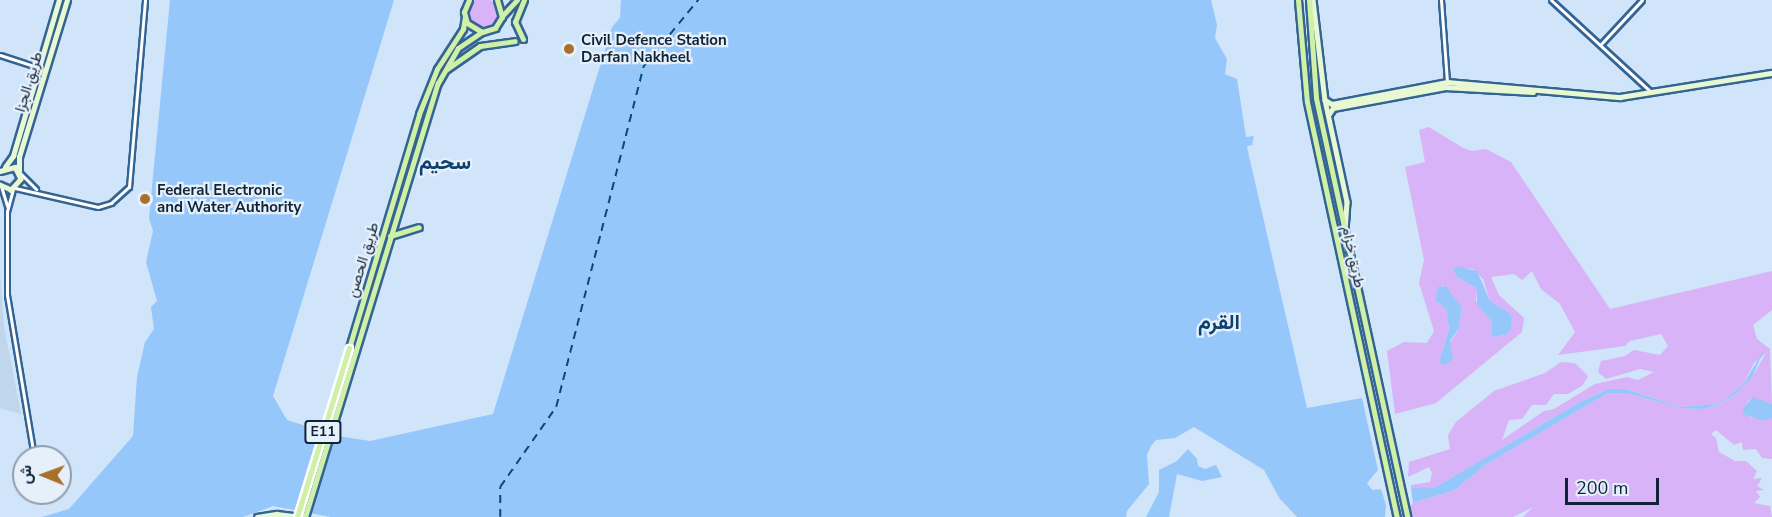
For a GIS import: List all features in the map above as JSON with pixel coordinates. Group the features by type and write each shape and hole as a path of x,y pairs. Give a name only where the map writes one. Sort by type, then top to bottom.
{"main road":[{"name":"طريق الحصن","path":"297,517 419,114 437,69 463,29 469,0"},
{"path":"497,0 502,18"},
{"path":"502,18 518,0"},
{"path":"523,39 515,22 524,0"},
{"name":"طريق خزام","path":"1298,0 1307,102 1398,517"},
{"name":"طريق خزام","path":"1309,0 1308,19 1316,98 1407,517"},
{"path":"465,17 471,27 482,32"},
{"name":"طريق الحصن","path":"304,517 438,83 458,48 482,32 495,28 502,18"},
{"path":"438,83 451,64 469,50 491,42 515,41"},
{"path":"390,236 419,227"}],"street":[{"name":"طريق الجزا","path":"2,169 13,156 59,0"},
{"name":"طريق الجزا","path":"14,189 19,172 19,157 67,0"},
{"path":"0,185 14,189 37,190 98,207 111,203 129,188 133,175 145,0"},
{"path":"1309,0 1325,100 1347,202 1345,232"},
{"path":"1441,0 1448,84"},
{"path":"1551,0 1653,93"},
{"path":"1601,44 1642,0"},
{"path":"0,55 39,67"},
{"path":"1325,100 1332,104 1448,84 1598,97 1653,93 1772,73"},
{"path":"1329,114 1333,108 1448,84"},
{"path":"2,169 19,172 37,190"},
{"path":"0,185 7,211 9,318 31,445"},
{"path":"7,211 14,189"},
{"path":"257,517 304,517"}],"shaded area":[{"path":"483,-2 493,3 498,13 493,23 483,28 473,23 468,13 473,3"},
{"path":"1429,127 1463,148 1472,151 1486,149 1511,162 1610,309 1772,271 1772,310 1753,325 1757,339 1770,349 1772,404 1750,399 1744,407 1751,418 1772,418 1772,459 1762,458 1756,449 1743,450 1742,442 1734,445 1716,430 1711,434 1716,438 1719,452 1735,461 1746,461 1757,471 1753,479 1762,478 1757,486 1764,490 1756,491 1760,497 1754,503 1770,506 1772,517 1523,517 1533,507 1513,517 1411,517 1409,507 1413,503 1455,490 1485,465 1608,393 1630,394 1681,408 1703,409 1720,405 1737,393 1752,377 1766,353 1754,363 1743,385 1719,404 1680,407 1625,389 1609,389 1578,403 1434,488 1411,488 1411,485 1430,482 1432,473 1429,467 1408,477 1409,462 1450,449 1448,435 1456,422 1494,391 1545,373 1561,362 1575,363 1588,376 1583,385 1568,394 1554,394 1546,405 1532,405 1522,419 1509,420 1502,440 1544,411 1554,409 1595,384 1627,377 1638,380 1654,372 1640,369 1606,379 1598,372 1601,361 1625,356 1634,350 1660,355 1668,346 1661,334 1630,341 1625,346 1558,355 1575,332 1560,304 1541,289 1532,271 1522,280 1514,274 1491,277 1499,295 1524,318 1522,332 1436,403 1395,414 1387,351 1404,342 1427,343 1434,331 1419,283 1424,260 1405,167 1425,162 1419,130","holes":["1455,267 1473,269 1483,279 1490,301 1511,314 1506,335 1492,337 1491,321 1476,301 1477,289 1457,277","1442,285 1462,308 1459,328 1439,362 1449,329 1446,309 1435,300"]},
{"path":"0,274 4,326 21,414 0,408"}],"water":[{"path":"170,0 394,0 273,396 287,420 338,436 370,441 493,414 612,27 620,18 621,0 1211,0 1217,25 1215,38 1227,59 1225,74 1237,79 1246,137 1254,136 1252,145 1247,146 1307,408 1362,398 1378,470 1367,483 1372,490 1381,489 1386,505 1385,517 1297,517 1280,499 1264,470 1194,427 1175,438 1156,440 1151,446 1147,455 1149,484 1127,511 1126,517 331,517 273,506 243,517 42,517 69,509 133,436 137,377 145,342 154,329 151,307 157,301 146,262 153,231 149,218"},
{"path":"1457,266 1477,271 1490,301 1511,314 1511,328 1506,335 1492,337 1491,321 1477,304 1477,289 1457,277 1453,269"},
{"path":"1439,286 1446,287 1462,308 1459,328 1450,341 1453,359 1445,365 1439,362 1449,329 1446,309 1435,300"},
{"path":"1765,348 1752,377 1737,393 1719,405 1703,409 1681,408 1630,394 1608,393 1485,465 1455,490 1413,503 1411,488 1434,488 1578,403 1609,389 1625,389 1680,407 1719,404 1743,385"},
{"path":"1753,397 1772,404 1772,418 1763,421 1743,414 1744,407"},
{"path":"1188,449 1197,459 1198,466 1205,469 1216,465 1222,477 1202,481 1177,474 1169,517 1146,517 1159,492 1159,470 1177,461"}],"ferry route":[{"path":"500,517 500,487 556,407 643,67 698,0"}],"place":[{"name":"Civil Defence Station Darfan Nakheel","path":"569,49"},
{"name":"Federal Electronic and Water Authority","path":"145,199"}],"district":[{"name":"سحيم","path":"445,162"},
{"name":"القرم","path":"1219,322"}]}
